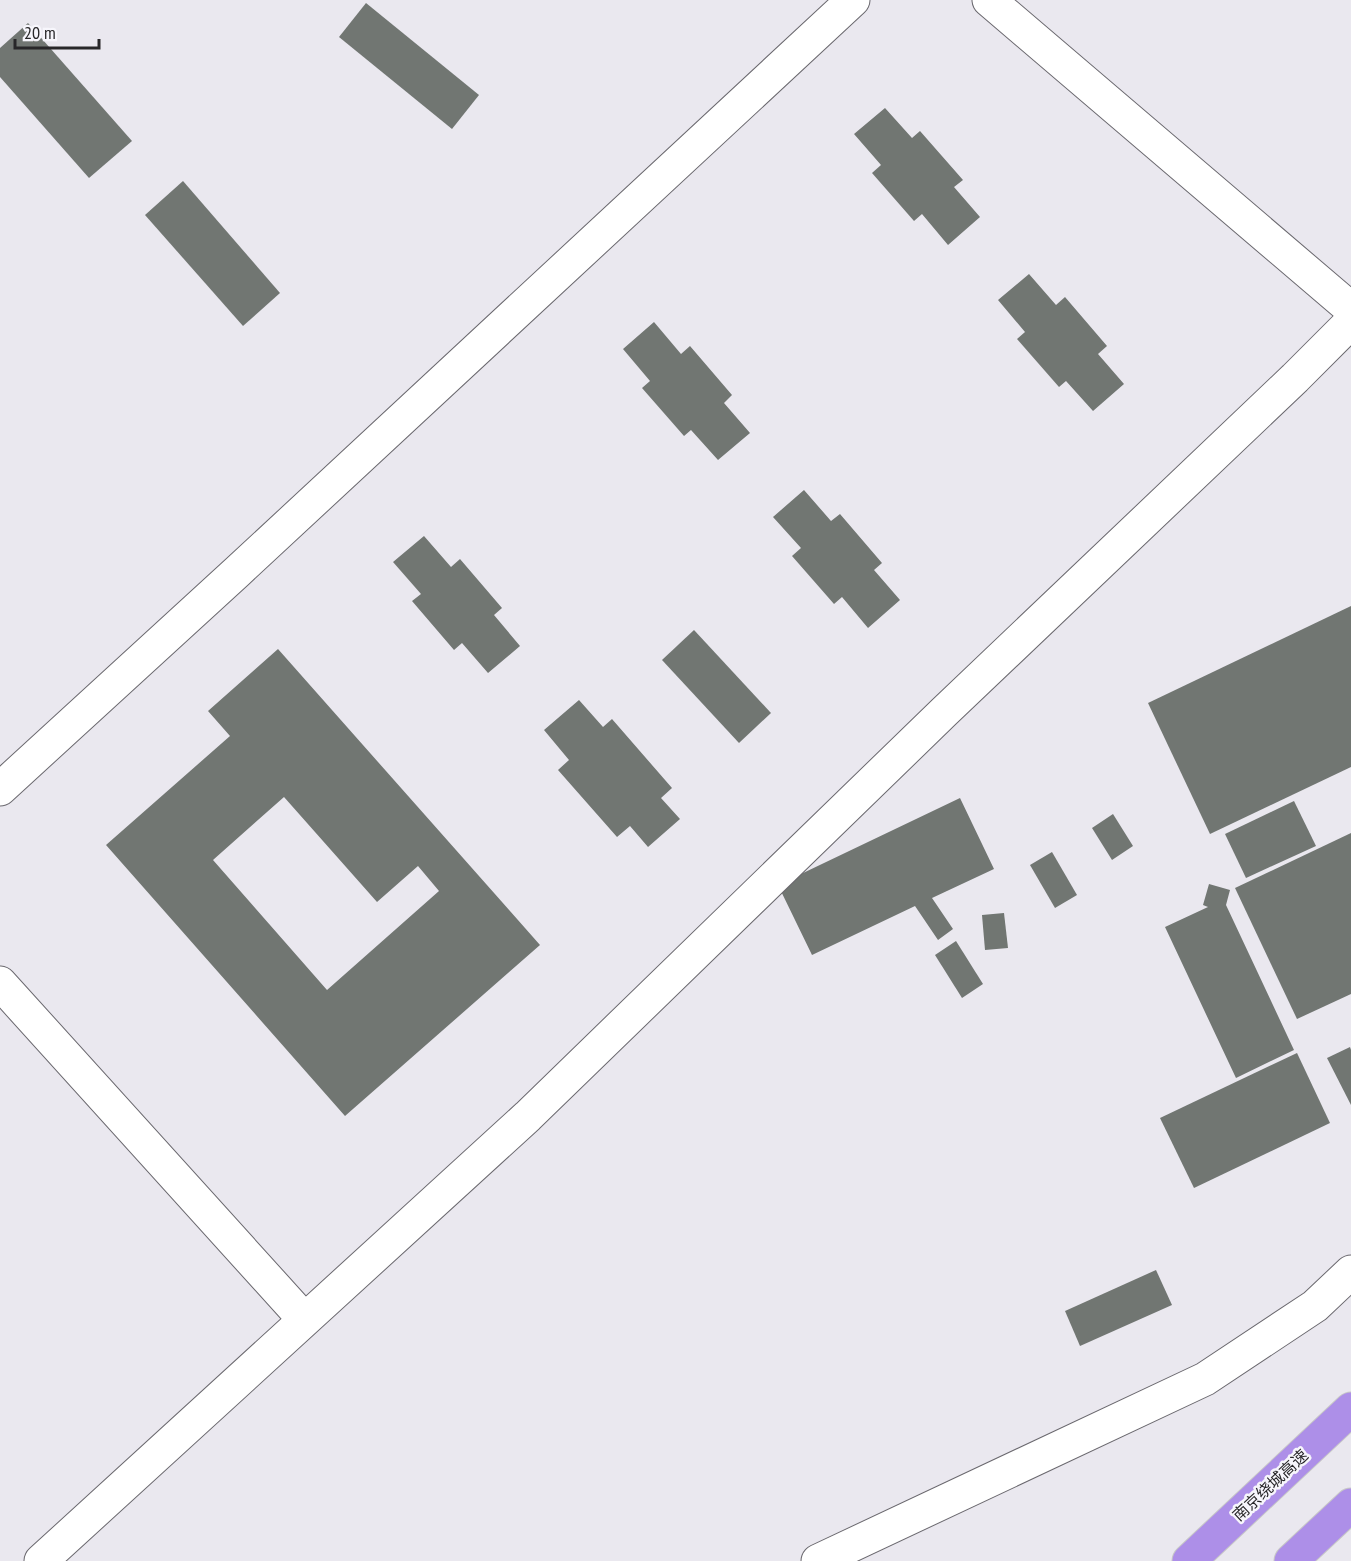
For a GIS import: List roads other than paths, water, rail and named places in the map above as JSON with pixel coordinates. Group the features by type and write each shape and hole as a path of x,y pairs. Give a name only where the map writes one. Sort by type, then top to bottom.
{"highway":[{"name":"南京绕城高速","path":"1189,1561 1351,1409"},
{"path":"1291,1561 1351,1504"}],"street":[{"path":"0,789 255,556 853,0"},
{"path":"989,0 1351,309"},
{"path":"41,1561 528,1116 952,704 1351,322"},
{"path":"0,983 304,1320"},
{"path":"818,1561 1206,1379 1314,1306 1351,1272"}]}
